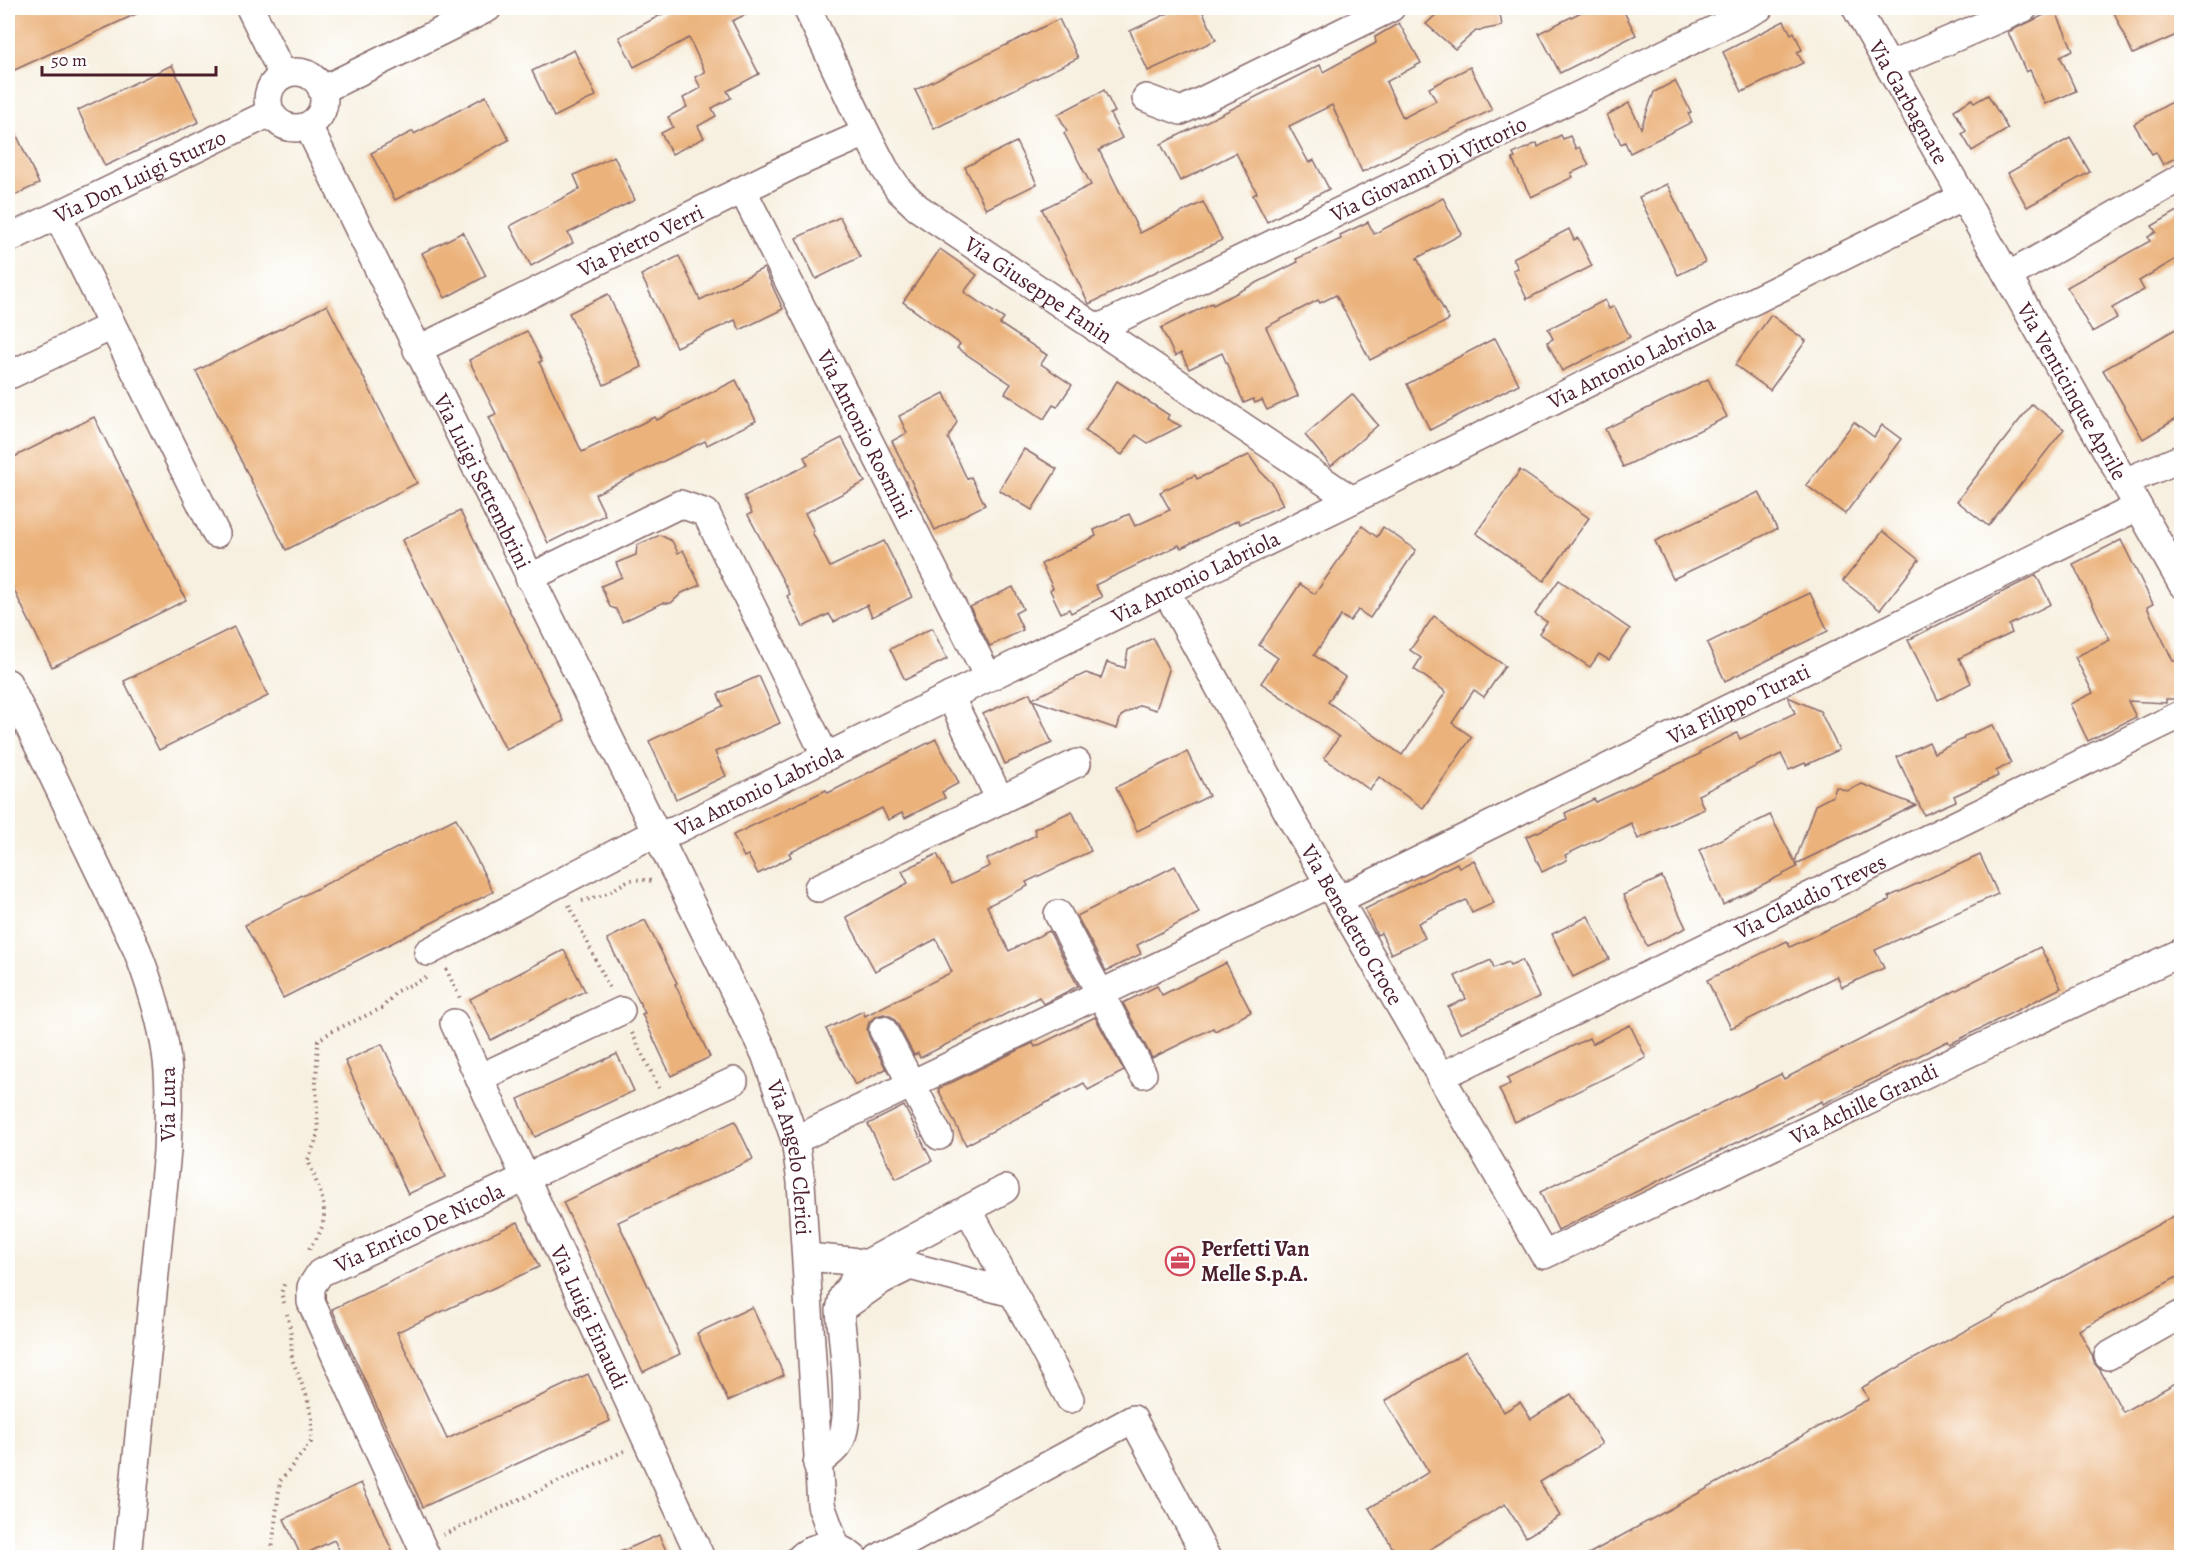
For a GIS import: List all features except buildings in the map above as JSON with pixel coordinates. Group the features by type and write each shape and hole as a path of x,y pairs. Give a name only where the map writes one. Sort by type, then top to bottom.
{"street":[{"path":"250,8 283,75"},
{"path":"322,90 488,8"},
{"name":"Via Giuseppe Fanin","path":"807,8 866,133 899,190 918,208 1352,500"},
{"path":"1146,98 1181,111 1390,8"},
{"name":"Via Giovanni Di Vittorio","path":"1097,329 1759,8"},
{"name":"Via Garbagnate","path":"1856,8 1963,197"},
{"path":"1889,66 2024,8"},
{"path":"292,72 310,76 322,90 324,102 321,113 308,126 290,128 282,125 270,112 268,95 271,87 283,75 292,72"},
{"name":"Via Don Luigi Sturzo","path":"8,239 270,112"},
{"name":"Via Luigi Settembrini","path":"308,126 342,212 417,350 658,837"},
{"name":"Via Pietro Verri","path":"417,350 793,165 866,133"},
{"path":"2008,276 2181,177"},
{"name":"Via Antonio Rosmini","path":"743,191 988,677"},
{"name":"Via Venticinque Aprile","path":"1963,197 2181,585"},
{"name":"Via Antonio Labriola","path":"437,960 641,840 676,830 1352,500 1963,197"},
{"path":"58,216 216,534"},
{"path":"12,374 112,326"},
{"path":"2124,482 2181,458"},
{"path":"529,578 680,504 706,513 826,757"},
{"name":"Via Filippo Turati","path":"795,1140 1101,993 1334,892 2138,507"},
{"name":"Via Benedetto Croce","path":"1166,591 1334,892 1544,1255"},
{"name":"Via Lura","path":"8,683 137,950 153,991 166,1054 169,1090 167,1151 127,1557"},
{"path":"950,696 1000,800"},
{"name":"Via Claudio Treves","path":"1440,1077 2181,714"},
{"path":"818,888 1077,763"},
{"name":"Via Angelo Clerici","path":"658,837 765,1054 795,1140 807,1257 821,1505 845,1552"},
{"path":"1058,914 1143,1074"},
{"name":"Via Achille Grandi","path":"1544,1255 2181,952"},
{"path":"479,1078 621,1011"},
{"name":"Via Luigi Einaudi","path":"454,1023 701,1557"},
{"path":"883,1030 939,1136"},
{"name":"Via Enrico De Nicola","path":"430,1549 311,1302 311,1287 320,1273 734,1081"},
{"path":"817,1464 838,1445 845,1424 847,1408 840,1310 843,1296 866,1264 1005,1189"},
{"path":"968,1209 1070,1399"},
{"path":"807,1257 866,1264"},
{"path":"840,1310 882,1280 910,1266 1012,1293"},
{"path":"2108,1356 2181,1314"},
{"path":"878,1557 1133,1419 1207,1557"},
{"name":"Via Angelo Clerici","path":"804,1554 821,1505"},
{"path":"804,1554 817,1547 845,1552"}],"path":[{"path":"559,910 605,894 634,878 660,882"},
{"path":"307,1252 319,1236 325,1218 321,1197 308,1160 318,1135 316,1082 318,1040 382,1008 397,992 437,960 456,963"},
{"path":"437,960 462,1001 454,1023"},
{"path":"271,1557 280,1481 311,1442 312,1419 308,1397 292,1359 291,1332 281,1293 288,1275"},
{"path":"430,1549 646,1440"}],"place":[{"name":"Perfetti Van Melle S.p.A.","path":"1180,1261"}]}
